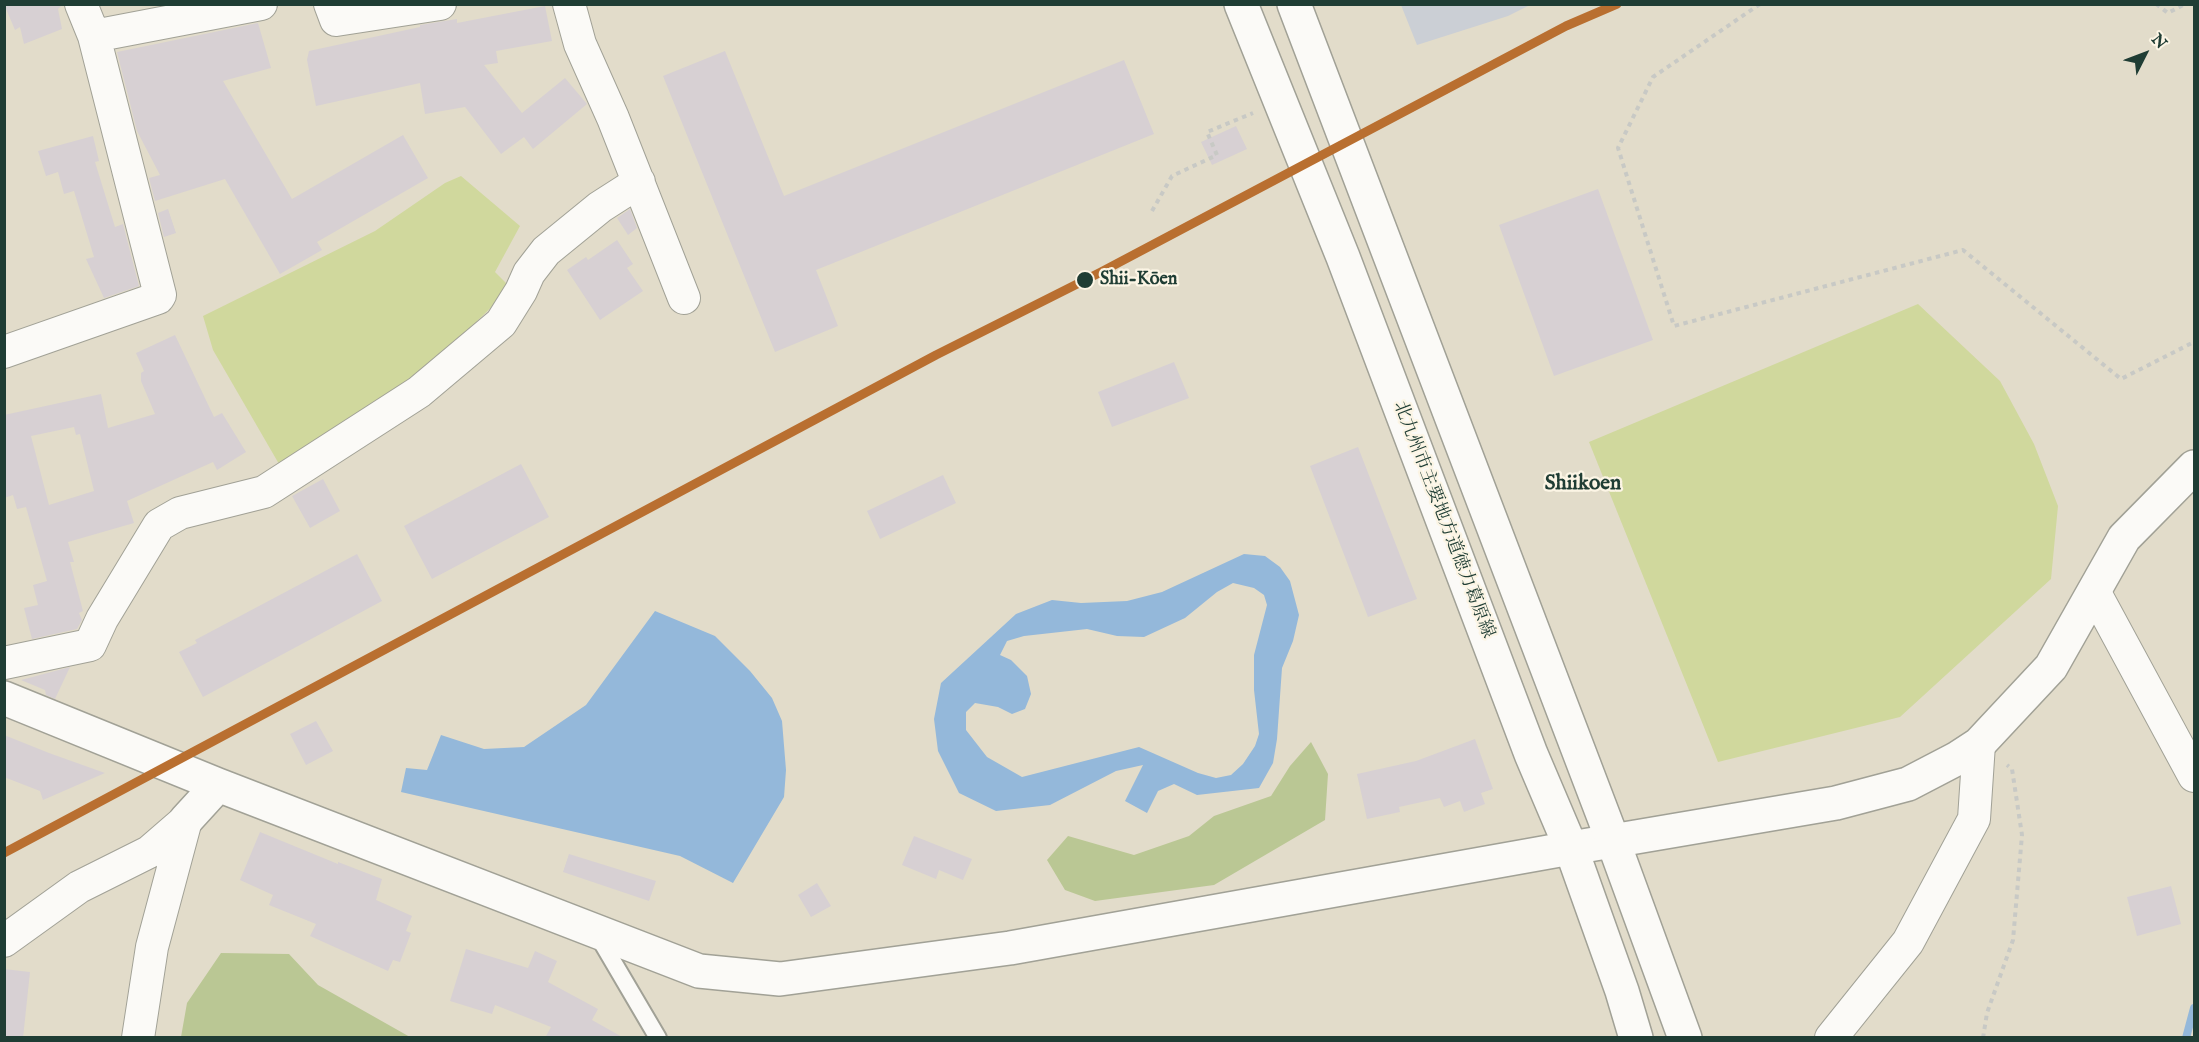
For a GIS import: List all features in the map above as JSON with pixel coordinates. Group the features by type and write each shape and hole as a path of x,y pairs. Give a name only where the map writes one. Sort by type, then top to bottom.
{"street":[{"path":"4,352 158,298 160,294 94,36 81,4"},
{"path":"94,36 261,4"},
{"path":"330,4 336,20 440,4"},
{"path":"569,4 580,44 613,118 684,298"},
{"name":"北九州市主要地方道徳力葛原線","path":"1241,4 1343,257 1531,754 1571,848 1622,991 1636,1038"},
{"path":"1297,12 1613,841 1685,1038"},
{"path":"4,663 90,645 102,619 159,525 180,513 264,492 419,392 501,323 521,291 529,273 546,251 600,207 639,182"},
{"path":"5,697 218,785 699,971 780,980 1010,948 1836,803 1908,784 1979,744 2051,668 2124,538 2194,467"},
{"path":"2094,591 2194,776"},
{"path":"1831,1038 1908,942 1974,819 1979,744"},
{"path":"4,941 80,887 149,852 186,820 218,785"},
{"path":"138,1038 152,946 186,820"}],"lane":[{"path":"596,933 658,1038"}],"path":[{"path":"1760,4 1653,77 1618,148 1674,326 1963,250 2121,379 2194,342"},
{"path":"2156,4 2168,14 2185,4"},
{"path":"1152,211 1172,177 1217,155 1207,132 1256,112"},
{"path":"1979,744 2012,769 2022,835 2013,940 1987,1013 1983,1038"}],"shaded area":[{"path":"1401,5 1530,5 1508,16 1417,45"}],"green space":[{"path":"461,176 520,226 495,272 511,288 431,366 279,464 213,350 203,316 375,231 445,183"},
{"path":"1918,304 2000,381 2034,444 2058,506 2051,579 1900,717 1718,762 1589,442"},
{"path":"1311,742 1328,774 1325,820 1214,885 1095,901 1065,890 1047,860 1068,836 1134,855 1189,836 1214,816 1271,796 1290,766"},
{"path":"221,953 289,954 318,985 410,1037 181,1037 187,1003"}],"water":[{"path":"1244,554 1265,556 1280,567 1290,581 1299,615 1293,641 1282,668 1273,763 1259,788 1197,795 1174,784 1158,791 1147,813 1125,801 1143,765 1116,771 1050,805 996,811 959,793 938,751 934,719 941,683 1016,614 1052,600 1081,603 1127,601 1162,592","holes":["1233,583 1254,588 1264,595 1267,605 1254,655 1254,690 1259,734 1255,746 1243,764 1231,775 1216,778 1198,773 1139,747 1022,777 987,757 966,730 966,712 975,703 998,707 1012,714 1025,709 1031,694 1027,676 1011,660 1000,655 1007,641 1024,636 1087,629 1117,636 1144,637 1185,618 1217,592"]},
{"path":"655,611 715,636 750,671 772,698 782,721 786,770 784,797 733,883 680,856 401,792 406,768 427,770 441,735 484,749 524,747 586,705"}],"building":[{"path":"4,4 63,4 58,9 62,29 24,44 20,27 15,30"},
{"path":"545,6 552,41 496,51 498,63 484,65 522,113 565,78 587,104 533,149 524,137 501,154 465,107 425,114 420,83 316,106 307,60 309,51 420,27 420,25 457,19 457,23"},
{"path":"258,23 271,68 223,81 292,199 403,135 428,178 317,242 322,250 280,274 225,179 155,201 149,178 160,175 137,131 117,52"},
{"path":"725,51 784,196 1124,60 1154,134 816,270 838,326 775,352 663,76"},
{"path":"1236,126 1247,149 1212,165 1201,142"},
{"path":"93,136 99,161 95,162 115,227 123,224 139,286 104,298 86,259 94,257 74,191 64,194 58,172 46,176 38,151"},
{"path":"1598,189 1653,340 1554,376 1499,225"},
{"path":"168,209 176,233 164,237 158,213"},
{"path":"630,209 637,228 628,235 617,218"},
{"path":"617,240 633,264 627,268 643,291 600,320 567,270 586,257 588,260"},
{"path":"175,335 214,417 222,413 246,452 217,470 213,462 127,501 134,523 68,542 74,562 70,562 83,611 79,613 82,620 77,629 32,639 24,608 38,605 33,585 47,581 26,507 17,509 13,495 4,498 4,415 101,394 108,428 155,414 141,381 141,373 144,371 136,353","holes":["74,427 76,435 80,434 94,491 49,505 31,436"]},
{"path":"1174,362 1189,398 1112,427 1098,392"},
{"path":"1358,447 1417,599 1368,617 1310,466"},
{"path":"521,464 549,517 432,579 404,526"},
{"path":"943,475 956,503 880,539 867,511"},
{"path":"323,479 340,511 310,528 292,496"},
{"path":"357,554 382,601 203,697 179,652 197,643 195,640"},
{"path":"70,667 55,699 46,695 45,690 21,680"},
{"path":"316,721 333,751 306,765 290,734"},
{"path":"4,735 105,773 43,800 40,791 4,777"},
{"path":"1475,739 1493,789 1481,793 1485,804 1464,812 1460,801 1444,807 1440,798 1399,807 1400,812 1367,819 1357,774 1416,761"},
{"path":"260,832 338,864 338,862 382,879 376,900 412,916 406,931 411,933 400,962 393,960 388,971 310,936 316,924 269,905 273,895 240,880"},
{"path":"914,836 972,859 963,880 939,870 936,879 902,865"},
{"path":"569,854 656,881 649,901 563,872"},
{"path":"817,883 831,906 811,917 798,895"},
{"path":"2171,886 2181,924 2137,936 2127,897"},
{"path":"466,949 528,968 535,951 557,961 548,982 598,1009 592,1020 624,1038 545,1038 551,1027 495,1005 492,1014 450,1001"},
{"path":"4,969 30,972 23,1038 4,1038"}],"waterway":[{"path":"2186,1038 2194,1008"}],"transit line":[{"path":"4,853 936,355 1101,272 1566,26 1617,4"}],"place":[{"name":"Shii-Kōen","path":"1085,280"}],"district":[{"name":"Shiikoen","path":"1583,485"}]}
